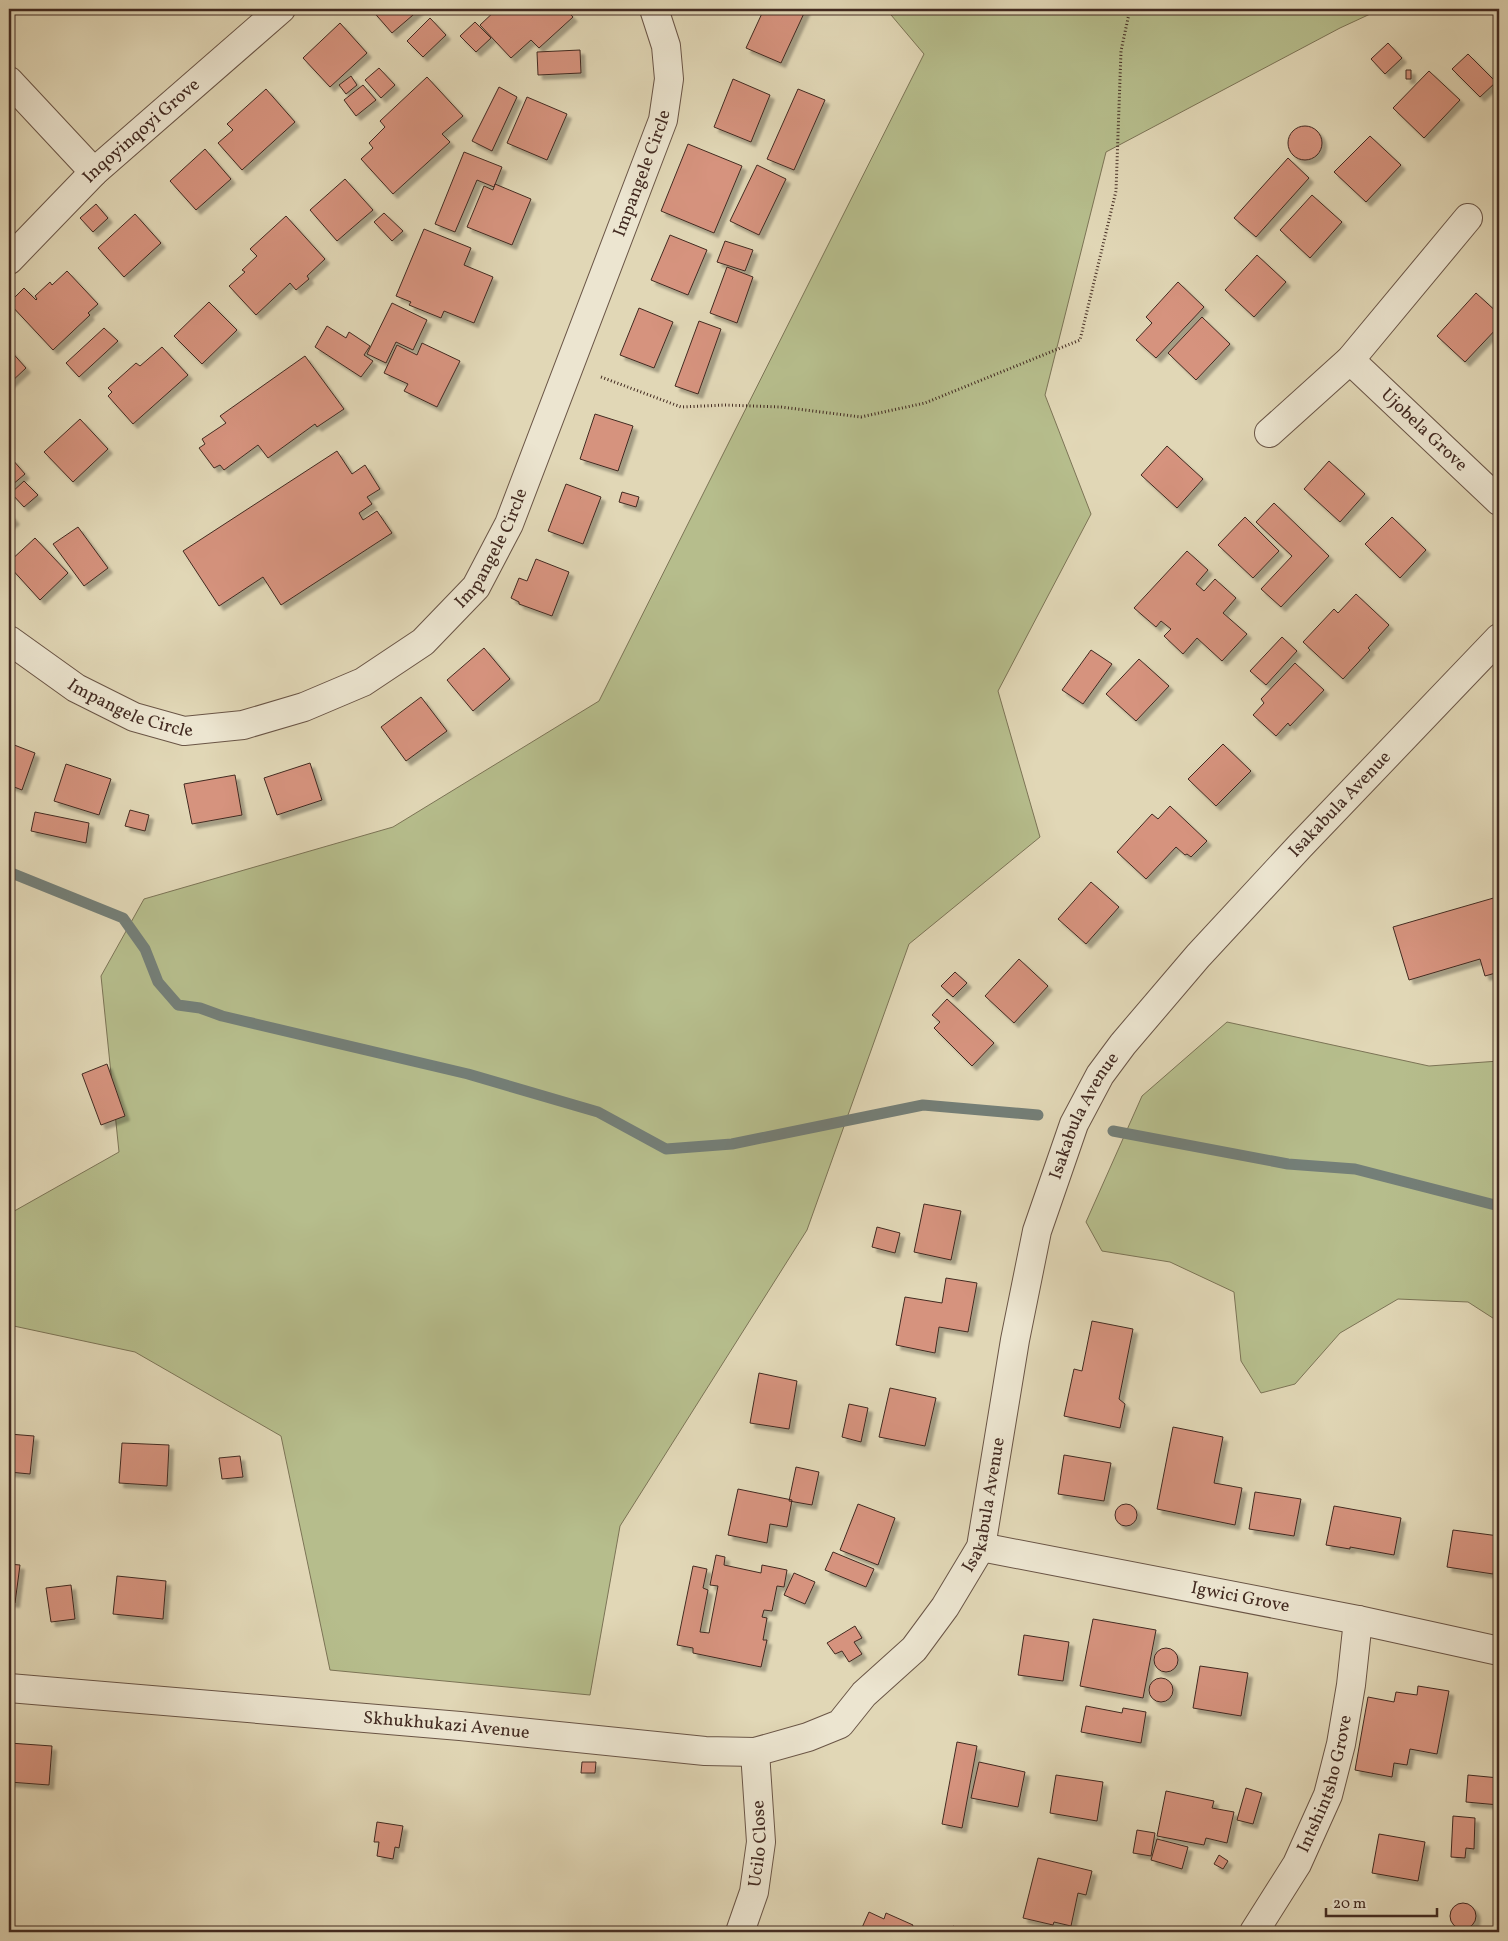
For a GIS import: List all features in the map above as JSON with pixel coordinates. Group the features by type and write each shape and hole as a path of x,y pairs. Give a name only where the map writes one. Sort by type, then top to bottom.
{"street":[{"name":"Inqoyinqoyi Grove","path":"9,260 94,172 281,9"},
{"name":"Impangele Circle","path":"9,640 76,688 134,716 184,731 243,725 304,707 363,682 424,642 476,588 509,524 663,120 669,79 666,46 654,9"},
{"path":"9,81 94,172"},
{"path":"1269,433 1350,360 1468,218"},
{"name":"Ujobela Grove","path":"1350,360 1499,501"},
{"name":"Isakabula Avenue","path":"864,1694 914,1649 945,1607 981,1547 1015,1340 1036,1231 1074,1124 1100,1075 1123,1044 1198,956 1300,846 1499,638"},
{"name":"Igwici Grove","path":"981,1547 1358,1620 1499,1651"},
{"name":"Intshintsho Grove","path":"1254,1932 1297,1864 1328,1795 1341,1744 1351,1685 1358,1620"},
{"name":"Skhukhukazi Avenue","path":"9,1688 460,1726 705,1751 756,1752 808,1737 840,1724 864,1694"},
{"name":"Ucilo Close","path":"740,1932 754,1892 761,1842 756,1752"}],"path":[{"path":"569,367 636,389 682,407 725,405 781,408 861,417 926,402 1080,340 1116,190 1121,51 1130,9"}],"green space":[{"path":"886,9 1381,9 1340,28 1106,152 1045,395 1091,514 998,691 1040,837 909,944 807,1230 620,1526 590,1695 330,1670 281,1436 135,1352 9,1325 9,1214 119,1152 101,976 144,899 393,827 599,701 924,54"},
{"path":"1227,1022 1429,1066 1499,1061 1499,1322 1468,1302 1398,1299 1340,1333 1295,1384 1261,1393 1241,1361 1234,1292 1170,1262 1102,1251 1086,1222 1142,1096"}],"building":[{"path":"371,9 420,9 392,33"},
{"path":"497,9 565,9 573,17 539,48 531,40 511,58 480,25"},
{"path":"764,9 806,9 781,63 746,48"},
{"path":"430,18 446,35 423,57 407,41"},
{"path":"475,22 491,38 476,52 460,36"},
{"path":"340,23 367,53 330,87 303,58"},
{"path":"1388,43 1402,58 1385,74 1371,59"},
{"path":"580,50 581,73 538,75 537,52"},
{"path":"1468,54 1496,82 1480,97 1452,69"},
{"path":"379,68 395,85 381,98 365,80"},
{"path":"1406,70 1411,70 1411,79 1406,79"},
{"path":"1429,71 1460,100 1424,138 1393,108"},
{"path":"351,76 357,85 346,94 339,85"},
{"path":"427,77 463,116 442,134 450,142 393,194 361,159 373,148 369,143 385,127 380,121"},
{"path":"733,79 770,95 751,142 714,127"},
{"path":"363,85 376,100 356,116 344,100"},
{"path":"499,87 517,97 492,151 472,141"},
{"path":"266,89 295,122 242,170 218,143 233,130 227,124"},
{"path":"798,89 825,100 794,170 767,159"},
{"path":"527,97 567,114 547,160 507,143"},
{"path":"1305,126 1317,131 1322,143 1317,155 1305,160 1293,155 1288,143 1293,131"},
{"path":"1370,136 1401,165 1366,202 1334,172"},
{"path":"688,144 742,166 714,233 661,211"},
{"path":"205,149 231,179 196,210 170,181"},
{"path":"464,152 502,167 494,187 477,180 455,232 435,224"},
{"path":"1288,158 1309,178 1256,237 1234,218"},
{"path":"757,165 786,179 759,235 730,221"},
{"path":"345,179 373,210 337,241 310,210"},
{"path":"495,184 531,199 512,245 467,227 484,186 493,190"},
{"path":"1312,195 1342,222 1310,258 1280,230"},
{"path":"96,204 108,218 93,232 80,218"},
{"path":"384,213 403,231 392,241 374,222"},
{"path":"135,214 161,243 124,277 98,248"},
{"path":"286,216 325,259 307,276 309,279 296,290 290,283 256,315 229,286 245,272 242,270 257,256 250,249"},
{"path":"424,229 471,248 464,265 493,277 474,323 444,311 441,318 409,305 411,302 396,296"},
{"path":"670,235 707,250 688,295 651,280"},
{"path":"725,241 753,250 745,271 717,262"},
{"path":"1257,255 1286,282 1254,317 1225,290"},
{"path":"727,267 753,277 737,323 710,313"},
{"path":"67,271 98,304 88,313 90,315 53,350 9,303 24,288 36,300 35,296 50,282 52,285"},
{"path":"1178,282 1204,307 1156,358 1136,340 1152,323 1146,317"},
{"path":"1476,293 1499,314 1499,326 1465,362 1437,336"},
{"path":"209,302 237,330 202,364 174,336"},
{"path":"392,303 427,320 413,350 396,342 386,363 367,354"},
{"path":"639,308 673,322 654,368 620,355"},
{"path":"1202,317 1230,344 1196,380 1168,353"},
{"path":"699,321 721,329 698,394 675,386"},
{"path":"327,326 346,338 349,332 370,346 364,355 373,361 361,377 315,347"},
{"path":"104,328 118,341 79,377 66,363"},
{"path":"422,343 460,361 437,407 404,391 408,384 384,373 397,345 417,355"},
{"path":"162,347 188,375 133,424 108,396 112,392 108,388 136,363 140,366"},
{"path":"9,349 26,368 9,384"},
{"path":"305,356 344,409 317,427 315,424 268,458 258,445 224,470 220,465 214,468 199,448 205,444 202,439 226,423 220,416"},
{"path":"595,414 633,426 618,471 580,459"},
{"path":"80,419 108,449 73,482 44,452"},
{"path":"1167,446 1203,479 1177,508 1141,475"},
{"path":"337,451 352,474 365,465 380,489 367,497 372,504 359,513 363,520 377,511 392,533 281,605 263,577 219,606 183,551"},
{"path":"12,459 25,474 12,485 9,482 9,462"},
{"path":"1329,461 1365,494 1340,522 1304,489"},
{"path":"24,481 38,495 24,507 11,493"},
{"path":"566,484 601,497 583,544 548,531"},
{"path":"622,492 639,497 636,507 619,502"},
{"path":"1274,503 1329,556 1281,607 1261,589 1292,556 1256,522"},
{"path":"9,513 15,520 9,525"},
{"path":"1245,517 1279,551 1253,578 1218,545"},
{"path":"1392,517 1426,550 1400,578 1365,544"},
{"path":"78,527 108,568 84,586 53,544"},
{"path":"35,538 68,573 40,600 9,566 9,562"},
{"path":"1187,551 1208,570 1196,584 1204,591 1215,579 1236,598 1223,613 1247,634 1222,661 1197,638 1183,654 1164,636 1171,629 1161,621 1156,627 1134,608"},
{"path":"536,559 569,572 552,616 519,604 519,602 511,598 519,578 527,581"},
{"path":"1356,594 1389,625 1368,648 1370,650 1343,679 1303,642 1334,609 1338,613"},
{"path":"1282,637 1297,651 1266,685 1250,671"},
{"path":"484,648 510,679 473,711 447,680"},
{"path":"1091,650 1112,664 1083,704 1062,690"},
{"path":"1139,659 1169,686 1136,721 1106,694"},
{"path":"1295,663 1324,690 1290,726 1288,723 1276,736 1253,715 1264,703 1261,699"},
{"path":"421,697 447,731 406,761 381,727"},
{"path":"9,743 35,753 22,790 9,785"},
{"path":"1223,744 1251,771 1216,806 1188,779"},
{"path":"310,763 322,800 277,815 264,778"},
{"path":"66,764 111,779 99,815 54,801"},
{"path":"235,775 242,815 192,824 184,784"},
{"path":"1170,806 1207,841 1191,857 1187,854 1185,855 1176,847 1146,879 1117,852 1152,814 1158,819"},
{"path":"130,810 149,815 145,831 125,826"},
{"path":"35,812 89,823 86,843 31,831"},
{"path":"1091,882 1119,907 1086,944 1058,919"},
{"path":"1497,897 1499,906 1499,972 1485,976 1480,959 1409,980 1393,927"},
{"path":"1019,959 1048,986 1014,1023 985,996"},
{"path":"955,972 967,983 953,997 941,986"},
{"path":"947,999 994,1043 972,1066 934,1028 940,1022 932,1015"},
{"path":"107,1064 125,1116 101,1125 82,1074"},
{"path":"924,1204 961,1211 951,1260 914,1252"},
{"path":"877,1227 900,1233 895,1253 872,1247"},
{"path":"946,1278 977,1283 968,1332 939,1327 935,1353 896,1345 905,1297 942,1303"},
{"path":"1092,1321 1133,1329 1119,1399 1125,1404 1120,1428 1064,1416 1074,1369 1082,1371"},
{"path":"759,1373 797,1381 789,1429 750,1423"},
{"path":"890,1388 936,1398 925,1446 879,1437"},
{"path":"849,1404 868,1408 861,1442 842,1437"},
{"path":"1173,1427 1223,1437 1214,1483 1242,1488 1235,1525 1157,1509"},
{"path":"9,1434 34,1436 30,1474 9,1472"},
{"path":"122,1443 169,1445 167,1486 119,1483"},
{"path":"1064,1455 1111,1463 1104,1501 1058,1494"},
{"path":"240,1456 243,1477 222,1479 219,1458"},
{"path":"796,1467 819,1472 812,1505 789,1501"},
{"path":"738,1489 792,1500 787,1527 770,1524 767,1543 728,1535"},
{"path":"1255,1492 1301,1499 1294,1536 1249,1529"},
{"path":"858,1504 895,1518 878,1565 840,1550"},
{"path":"1126,1504 1136,1511 1137,1515 1130,1525 1126,1526 1116,1519 1115,1515 1122,1505"},
{"path":"1334,1506 1401,1518 1394,1555 1350,1547 1350,1549 1326,1545"},
{"path":"1453,1530 1499,1536 1493,1574 1447,1567"},
{"path":"833,1552 874,1569 866,1587 825,1570"},
{"path":"716,1555 725,1557 724,1565 761,1573 762,1565 787,1570 784,1587 777,1586 772,1611 764,1610 762,1617 767,1618 763,1640 767,1640 761,1667 693,1653 693,1648 677,1645 693,1566 707,1569 703,1588 708,1590 700,1632 709,1633 718,1586 710,1585"},
{"path":"9,1564 20,1565 15,1603 9,1602"},
{"path":"794,1573 815,1582 805,1604 784,1595"},
{"path":"117,1576 166,1581 163,1619 113,1614"},
{"path":"71,1585 75,1619 51,1622 46,1588"},
{"path":"1093,1619 1156,1630 1143,1698 1080,1686"},
{"path":"855,1626 862,1638 854,1642 862,1654 849,1662 842,1651 835,1654 827,1643"},
{"path":"1024,1635 1069,1642 1063,1681 1018,1675"},
{"path":"1166,1648 1175,1651 1178,1660 1175,1669 1166,1672 1157,1669 1154,1660 1157,1651"},
{"path":"1200,1666 1248,1673 1241,1716 1193,1708"},
{"path":"1161,1678 1170,1681 1173,1690 1170,1699 1161,1702 1152,1699 1149,1690 1152,1681"},
{"path":"1418,1686 1449,1691 1437,1754 1410,1749 1407,1765 1394,1763 1392,1777 1355,1770 1368,1697 1394,1702 1396,1692 1417,1695"},
{"path":"1086,1706 1122,1713 1123,1708 1146,1712 1141,1743 1081,1732"},
{"path":"957,1742 977,1746 962,1828 942,1824"},
{"path":"9,1743 52,1746 49,1785 9,1782"},
{"path":"582,1762 596,1762 595,1773 581,1773"},
{"path":"979,1762 1025,1772 1018,1807 971,1798"},
{"path":"1056,1775 1103,1782 1097,1821 1050,1813"},
{"path":"1468,1775 1499,1778 1499,1805 1466,1802"},
{"path":"1246,1788 1262,1793 1253,1824 1237,1820"},
{"path":"1166,1791 1214,1801 1212,1808 1234,1812 1227,1843 1206,1838 1204,1845 1157,1836"},
{"path":"1453,1816 1475,1818 1474,1849 1466,1848 1465,1858 1451,1857"},
{"path":"377,1822 403,1826 399,1848 395,1847 393,1859 377,1856 379,1842 374,1842"},
{"path":"1137,1830 1155,1833 1151,1856 1133,1853"},
{"path":"1379,1834 1425,1842 1418,1881 1372,1873"},
{"path":"1157,1839 1188,1847 1182,1869 1151,1860"},
{"path":"1219,1855 1228,1861 1223,1869 1214,1864"},
{"path":"1038,1858 1092,1871 1086,1895 1078,1893 1071,1926 1054,1922 1053,1925 1023,1918"},
{"path":"1463,1903 1472,1907 1476,1916 1472,1925 1463,1929 1454,1925 1450,1916 1454,1907"},
{"path":"869,1912 884,1919 886,1913 913,1925 910,1932 860,1932"},
{"path":"953,1926 965,1932 950,1932"}],"waterway":[{"path":"9,872 123,918 145,949 158,982 178,1005 200,1008 222,1016 468,1074 598,1112 666,1149 732,1144 923,1105 1038,1115"},
{"path":"1113,1131 1288,1164 1355,1169 1499,1206"}]}
